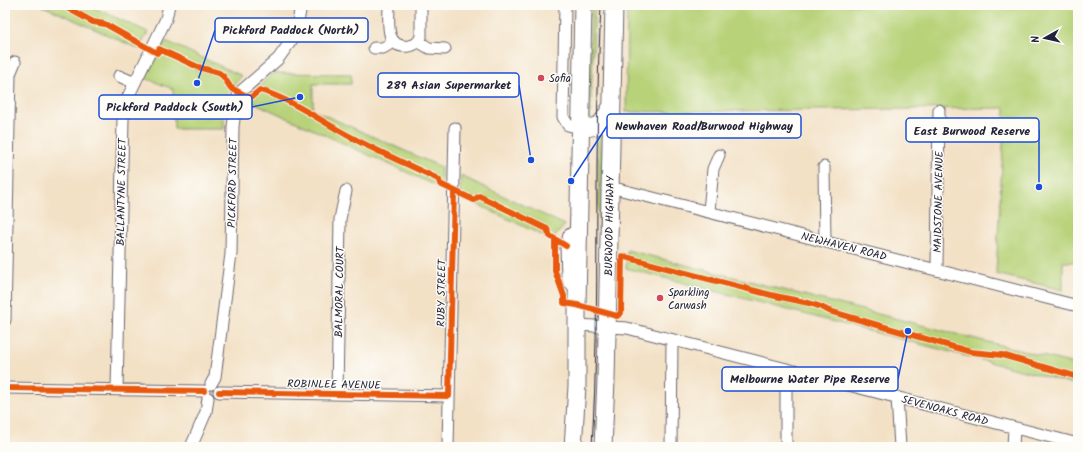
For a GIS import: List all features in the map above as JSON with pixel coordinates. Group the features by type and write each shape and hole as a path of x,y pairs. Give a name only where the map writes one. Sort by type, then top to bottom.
{"highway":[{"path":"573,447 577,386 577,290 583,5"},
{"name":"BURWOOD HIGHWAY","path":"603,447 614,5"},
{"path":"580,128 592,128 600,125 612,105"}],"street":[{"name":"BALLANTYNE STREET","path":"117,389 123,118 126,101 166,19 169,5"},
{"name":"PICKFORD STREET","path":"191,447 206,412 215,377 231,254 233,127 236,103 239,93 278,59 296,34 301,5"},
{"path":"390,5 389,36 393,42 407,46 419,42 429,48 445,49"},
{"path":"419,42 422,31 421,5"},
{"path":"565,5 563,117 568,125 580,128"},
{"path":"374,48 383,48 393,42"},
{"path":"5,320 10,74 15,62"},
{"path":"119,76 135,83"},
{"name":"MAIDSTONE AVENUE","path":"937,270 939,110"},
{"name":"RUBY STREET","path":"448,447 455,128"},
{"path":"709,211 713,169 719,156"},
{"path":"824,167 825,241"},
{"name":"NEWHAVEN ROAD","path":"610,187 1078,306"},
{"name":"BALMORAL COURT","path":"337,394 340,219 346,191"},
{"name":"SEVENOAKS ROAD","path":"578,325 621,327 1078,444"},
{"path":"671,447 672,340"},
{"path":"786,369 786,447"},
{"name":"ROBINLEE AVENUE","path":"5,388 449,396"},
{"path":"900,447 901,398"},
{"path":"1013,447 1014,428"}],"green space":[{"path":"41,5 88,5 148,32 139,49"},
{"path":"591,5 595,5 590,124 588,120"},
{"path":"627,5 1078,5 1078,262 1063,262 1063,290 996,274 1005,108 626,112"},
{"path":"166,41 242,76 231,89 226,100 224,106 224,129 174,129 173,89 145,78"},
{"path":"273,73 351,74 351,84 313,84 313,110 441,167 441,188 246,99"},
{"path":"603,127 602,229 599,229 598,130"},
{"path":"461,176 565,225 552,240 460,196"},
{"path":"627,250 1078,365 1078,385 626,268"}],"tram line":[{"path":"592,447 595,392 597,115 601,5"}],"cycle path":[{"path":"62,5 93,22 105,24 157,53 159,49 198,67 219,73 223,76 231,88 250,98 260,90 283,99 358,141 436,178 439,180 440,184 474,200 479,196 547,229 550,236 566,246"},
{"path":"219,392 449,396 454,191"},
{"path":"555,240 555,271 564,296 564,303 617,316 621,313 622,256 771,295 808,303 829,311 971,352 1002,355 1078,377"},
{"path":"5,388 204,391"}],"place":[{"name":"Sofia","path":"541,78"},
{"name":"Pickford Paddock (North)","path":"197,83"},
{"name":"Pickford Paddock (South)","path":"300,97"},
{"name":"289 Asian Supermarket","path":"531,160"},
{"name":"Newhaven Road/Burwood Highway","path":"571,181"},
{"name":"East Burwood Reserve","path":"1039,187"},
{"name":"Sparkling Carwash","path":"660,298"},
{"name":"Melbourne Water Pipe Reserve","path":"908,331"}]}
